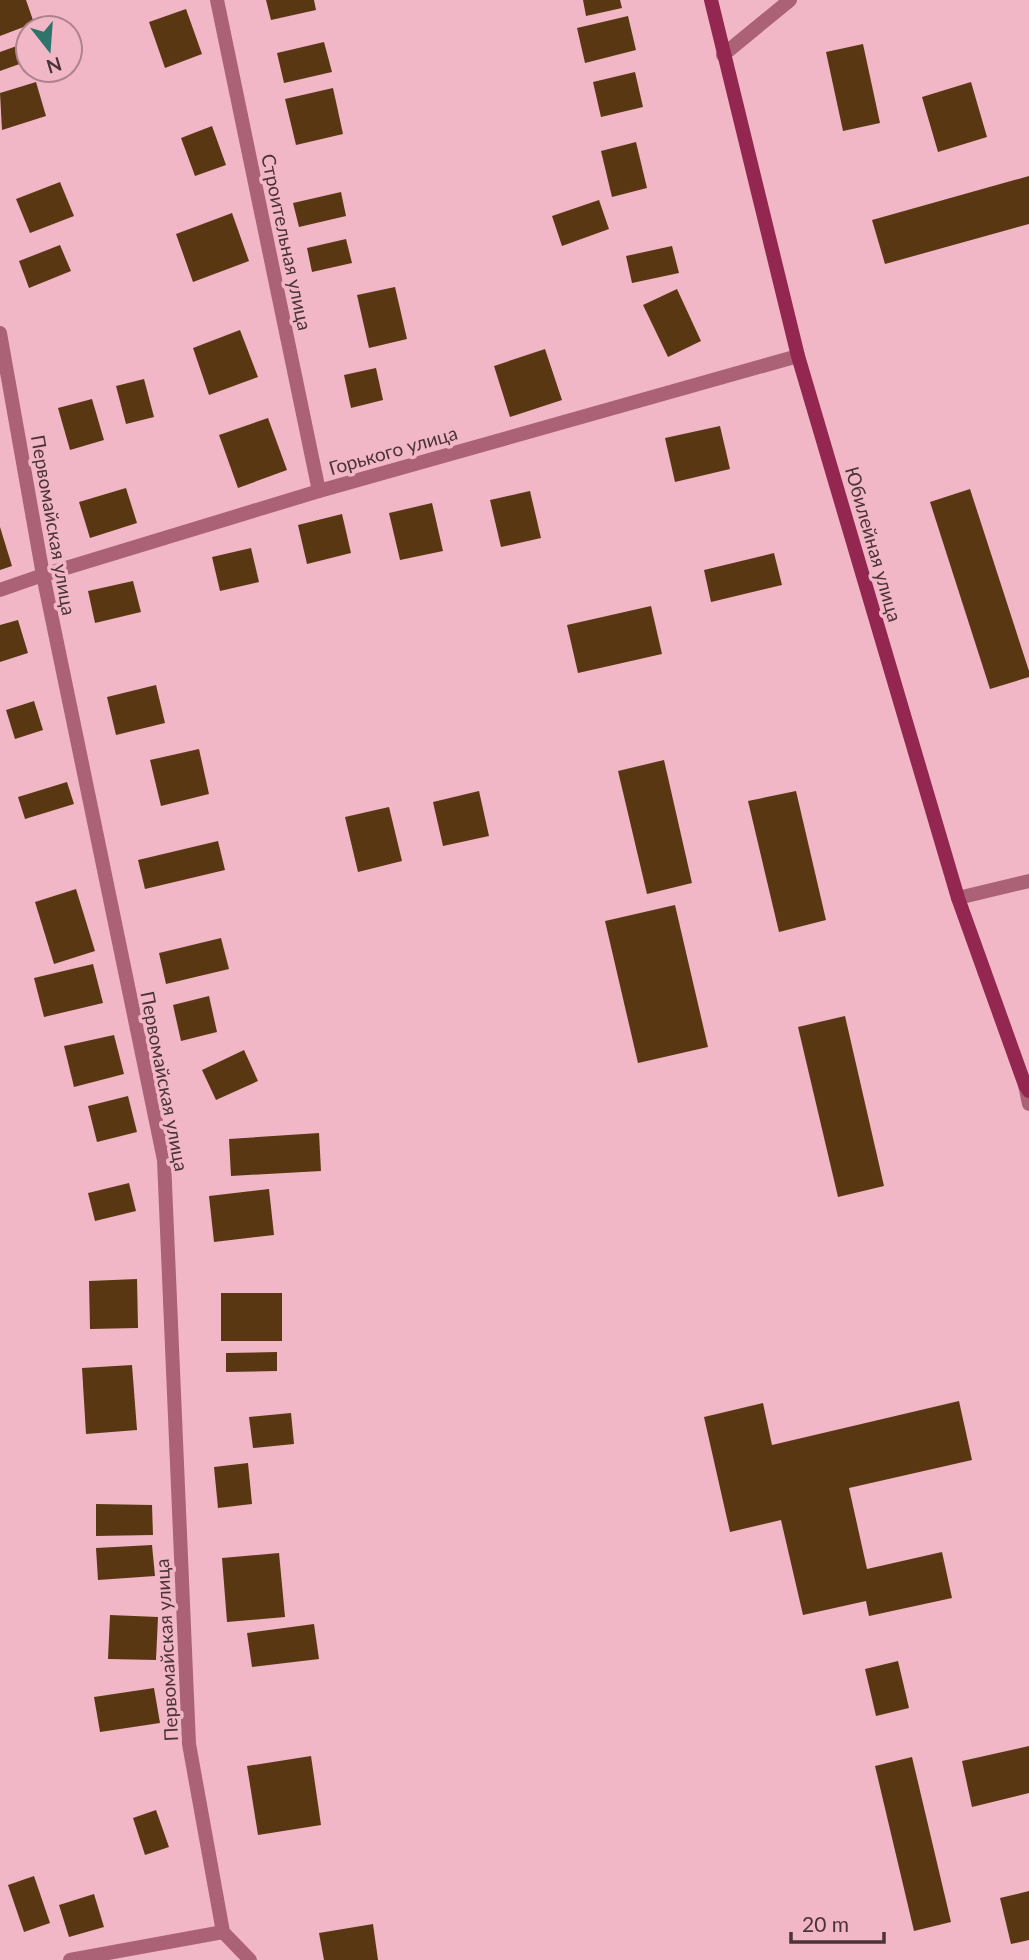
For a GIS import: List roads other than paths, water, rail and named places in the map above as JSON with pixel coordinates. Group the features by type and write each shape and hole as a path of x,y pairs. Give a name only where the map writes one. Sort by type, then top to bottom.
{"main road":[{"name":"Юбилейная улица","path":"711,0 798,356 958,898 1027,1088"}],"street":[{"name":"Строительная улица","path":"217,0 319,491"},
{"path":"723,55 790,0"},
{"name":"Первомайская улица","path":"0,333 43,575 164,1160 189,1744 223,1931"},
{"name":"Горького улица","path":"0,590 319,491 798,356"},
{"path":"958,898 1029,881"},
{"path":"1027,1088 1029,1104"},
{"path":"70,1960 223,1931 250,1960"}]}
